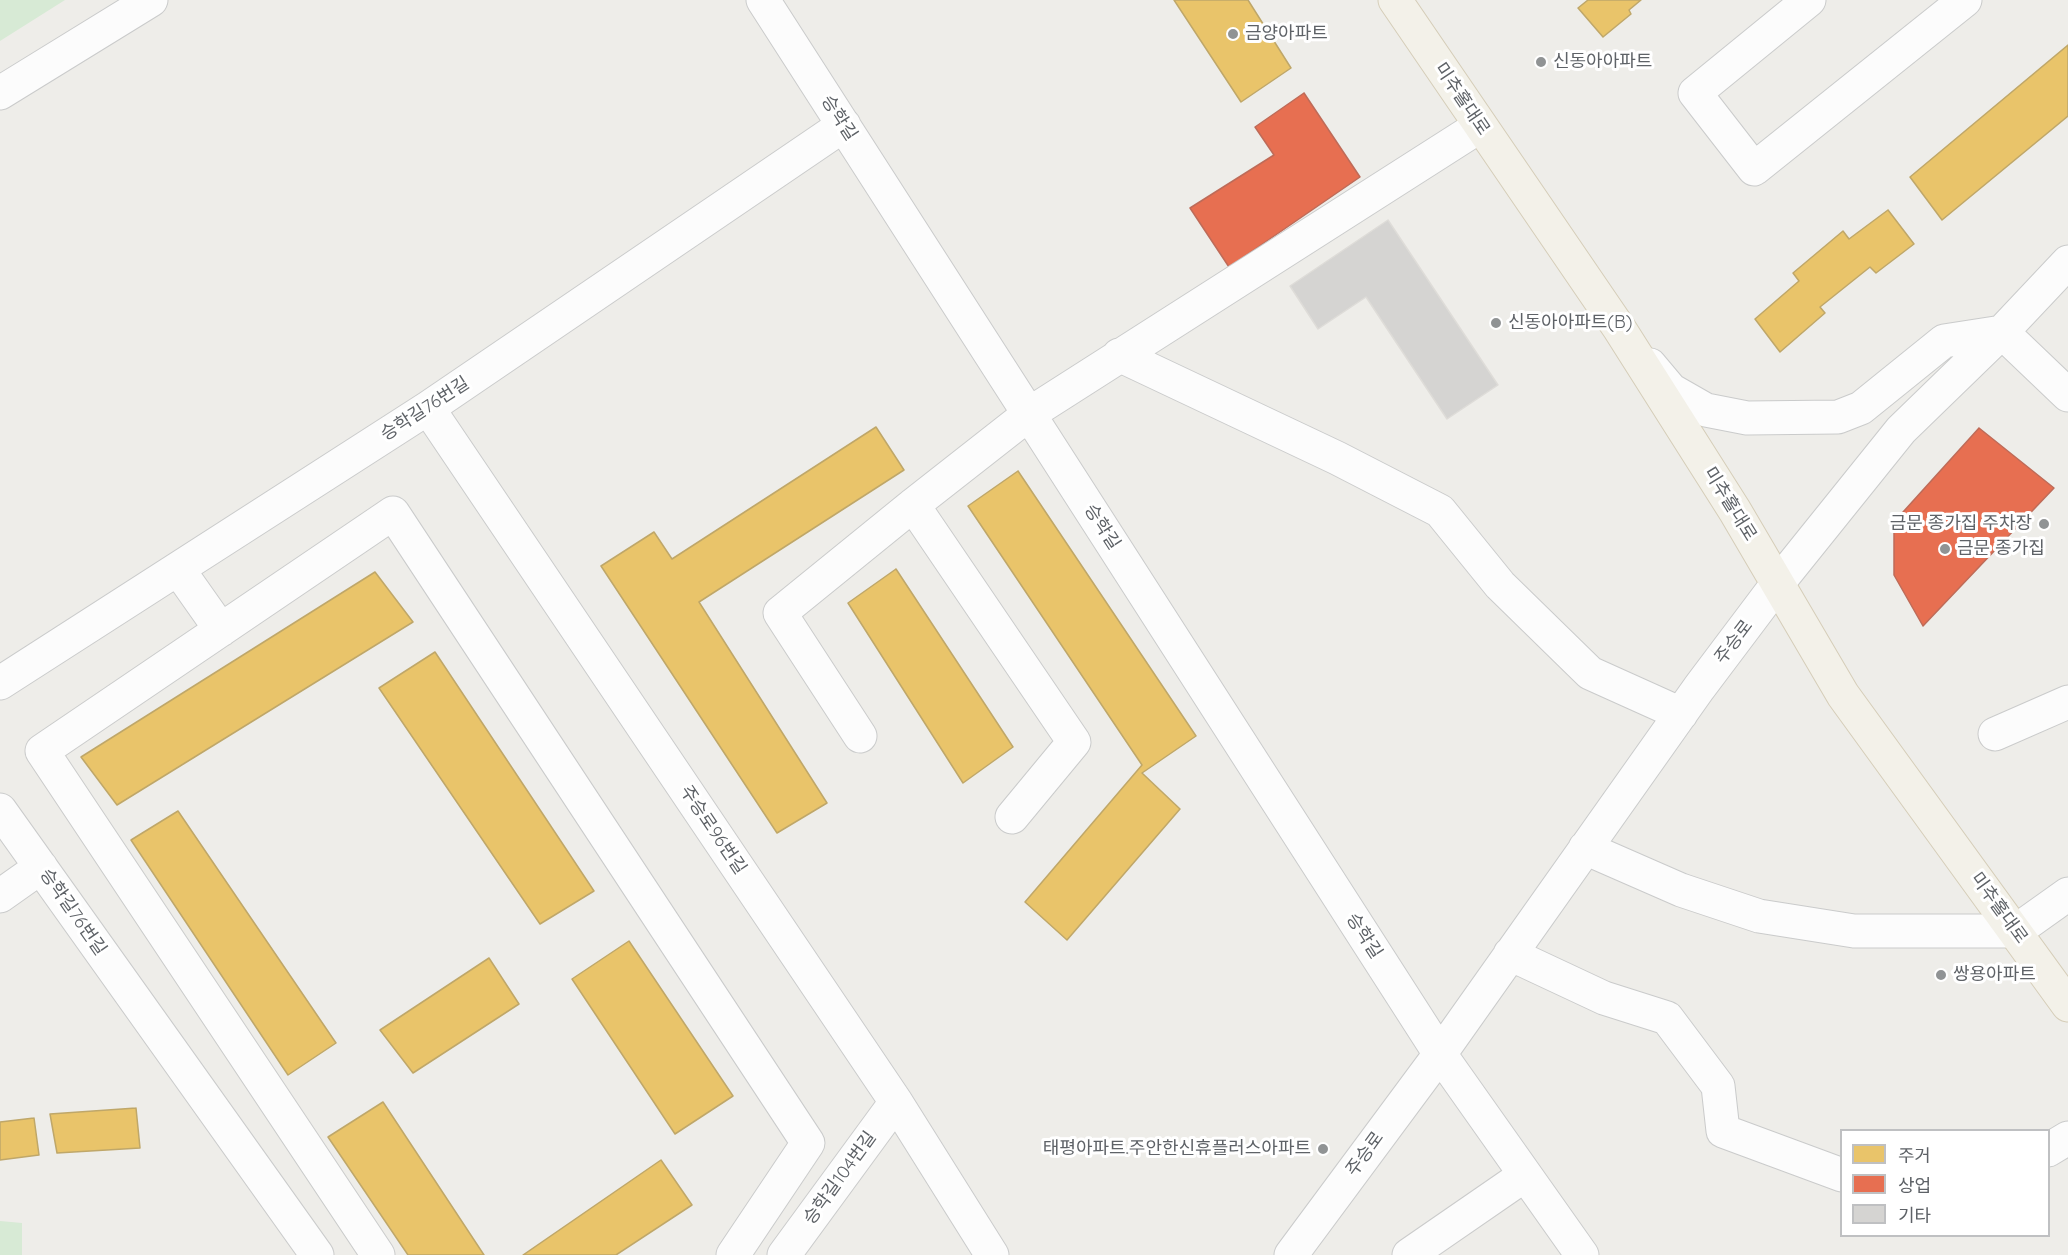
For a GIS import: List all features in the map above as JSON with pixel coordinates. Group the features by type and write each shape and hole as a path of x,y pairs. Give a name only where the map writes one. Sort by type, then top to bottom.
{"main road":[{"name":"미추홀대로","path":"1395,0 1619,328 1736,511 1843,695 2068,1005"}],"street":[{"path":"0,93 151,0"},
{"name":"승학길","path":"763,0 1440,1054"},
{"path":"1796,4 1695,93 1754,169 1965,0"},
{"name":"승학길76번길","path":"0,683 429,408 844,125"},
{"path":"860,736 780,613 1029,414 1480,126"},
{"name":"주승로","path":"1291,1255 1440,1054 1681,714 1778,583 1901,430 2002,332 2068,262"},
{"path":"1619,328 1671,390 1706,410 1747,418 1838,417 1861,408 1944,341 2002,332 2068,395"},
{"path":"1119,355 1337,458 1440,511 1500,585 1590,673 1681,714"},
{"name":"주승로96번길","path":"429,408 896,1102 992,1255"},
{"path":"913,505 1074,742 1012,817"},
{"path":"378,1255 42,751 393,513 808,1143 733,1255"},
{"path":"178,569 221,630"},
{"path":"1995,735 2068,702"},
{"name":"승학길76번길","path":"0,810 317,1255"},
{"path":"1585,848 1681,890 1759,916 1854,932 2016,931 2068,894"},
{"path":"0,896 41,867"},
{"path":"1510,954 1604,998 1667,1018 1718,1086 1723,1131 1840,1174"},
{"path":"1440,1054 1582,1255"},
{"name":"승학길104번길","path":"784,1255 896,1102"},
{"path":"2050,1148 2068,1138"},
{"path":"1409,1255 1525,1175"}],"green space":[{"path":"0,0 65,0 0,41"},
{"path":"0,1221 22,1223 22,1255 0,1255"}],"building: 주거":[{"name":"금양아파트","path":"1174,0 1248,0 1291,68 1241,102"},
{"path":"1588,0 1641,0 1629,10 1631,14 1603,37 1578,8"},
{"path":"2068,45 2068,116 1942,220 1910,177"},
{"path":"1888,210 1914,244 1876,273 1870,267 1820,307 1825,313 1780,352 1755,319 1799,281 1793,273 1843,231 1849,239"},
{"path":"876,427 904,470 699,602 827,803 777,833 601,566 654,532 672,559"},
{"path":"1018,471 1196,736 1142,773 1180,809 1067,940 1025,902 1142,765 968,506"},
{"path":"896,569 1013,747 963,783 848,603"},
{"path":"375,572 413,622 117,805 81,757"},
{"path":"435,652 594,891 540,924 379,688"},
{"path":"178,811 336,1043 288,1075 131,840"},
{"path":"629,941 733,1096 675,1134 572,979"},
{"path":"489,958 519,1004 413,1073 380,1030"},
{"path":"383,1102 484,1255 408,1255 328,1137"},
{"path":"136,1108 140,1148 57,1153 50,1114"},
{"path":"34,1118 39,1155 0,1160 0,1122"},
{"path":"661,1160 692,1205 616,1255 523,1255"}],"building: 상업":[{"path":"1304,93 1360,177 1229,267 1190,208 1274,155 1255,127"},
{"name":"금문 종가집","path":"1979,428 2054,488 1923,626 1894,575 1894,522"}],"building: 기타":[{"path":"1388,220 1498,385 1447,419 1366,297 1318,329 1290,286"}],"place":[{"name":"금양아파트","path":"1233,34"},
{"name":"신동아아파트","path":"1541,62"},
{"name":"신동아아파트(B)","path":"1496,323"},
{"name":"금문 종가집 주차장","path":"2044,524"},
{"name":"금문 종가집","path":"1945,549"},
{"name":"쌍용아파트","path":"1941,975"},
{"name":"태평아파트.주안한신휴플러스아파트","path":"1323,1149"}]}
